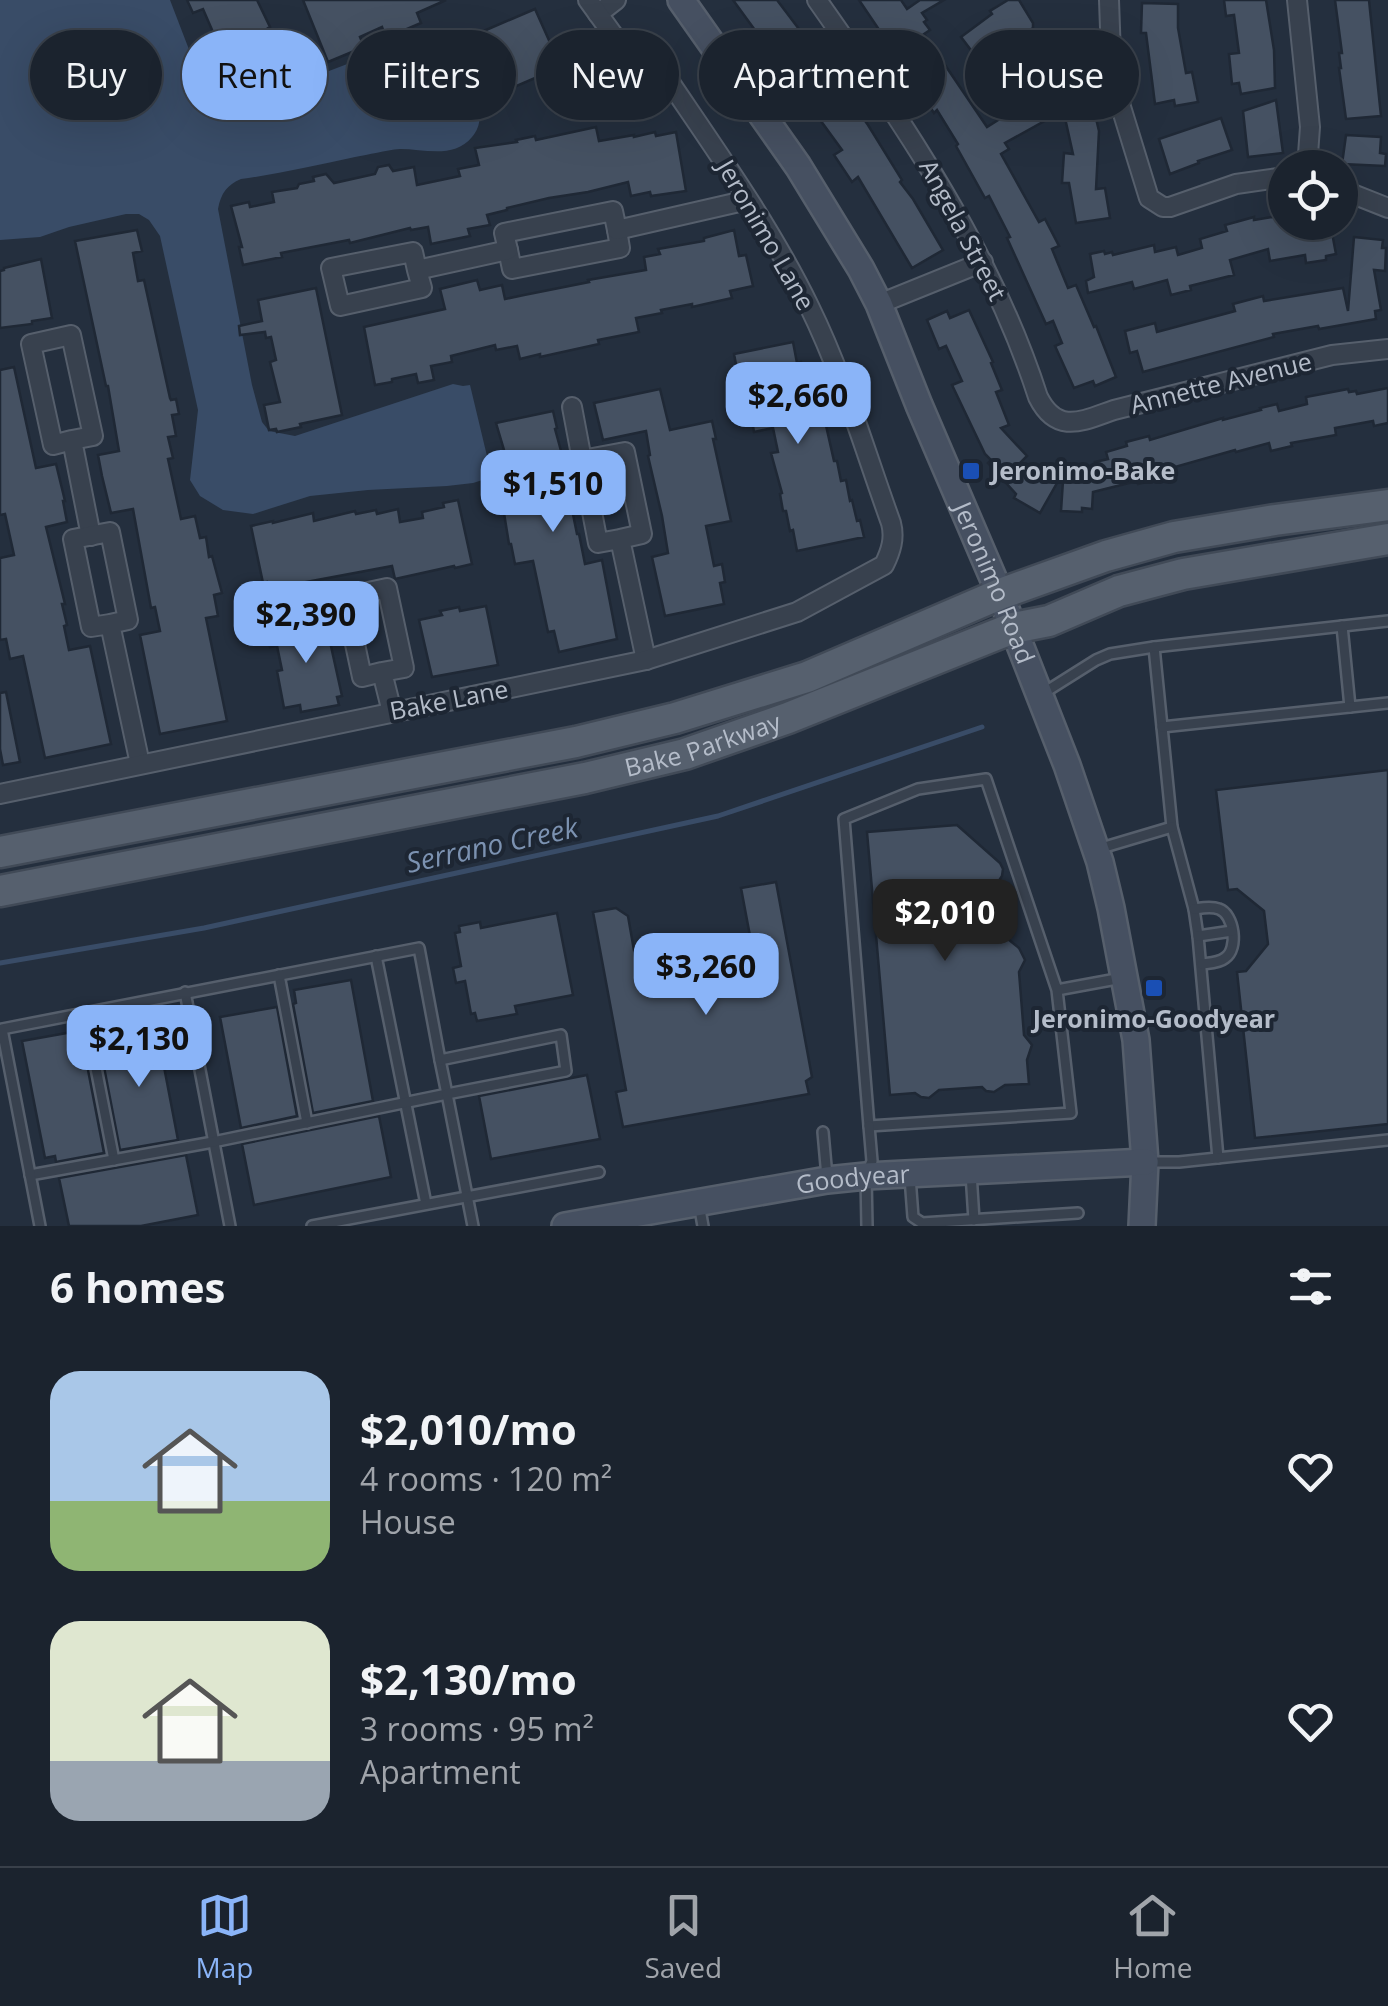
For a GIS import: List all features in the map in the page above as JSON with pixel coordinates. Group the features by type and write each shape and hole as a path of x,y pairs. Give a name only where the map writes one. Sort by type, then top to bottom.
{"main road":[{"name":"Jeronimo Road","path":"681,0 798,166 879,304 1067,765 1111,908 1136,1040 1145,1162 1142,1226"},
{"name":"Bake Parkway","path":"0,852 576,742 675,718 808,677 1000,594 1106,556 1174,537 1388,506"},
{"name":"Bake Parkway","path":"0,890 566,782 685,754 1119,591 1183,574 1388,539"},
{"name":"Goodyear","path":"565,1226 701,1214 827,1180 1145,1162"}],"street":[{"path":"593,7 616,0"},
{"name":"Angela Street","path":"817,0 925,158 982,262 1038,398 1056,420"},
{"path":"1109,0 1111,30"},
{"path":"1297,0 1309,150"},
{"name":"Jeronimo Lane","path":"593,7 622,46 667,78 772,238 809,305 891,523 892,540 884,565"},
{"path":"1124,120 1141,176 1156,204 1170,207 1236,184 1268,180"},
{"path":"1358,196 1388,208"},
{"path":"617,230 748,200"},
{"path":"613,211 617,230 620,248 512,269 504,233 613,211"},
{"path":"417,270 508,250"},
{"path":"413,252 417,270 422,288 340,306 331,268 413,252"},
{"path":"879,304 982,262"},
{"path":"71,335 93,436 72,440 53,444 31,344 71,335"},
{"name":"Annette Avenue","path":"1056,420 1083,420 1332,355 1388,349"},
{"path":"572,407 582,460 598,543 642,534 626,452 582,460"},
{"path":"72,440 92,536"},
{"path":"110,532 128,620 110,624 91,627 73,539 110,532"},
{"path":"620,538 646,660"},
{"name":"Bake Lane","path":"0,794 646,660 797,612 884,565"},
{"path":"387,588 404,668 382,672 362,677 345,597 387,588"},
{"path":"110,624 140,764"},
{"path":"382,672 392,712"}],"lane":[{"path":"1040,695 1110,654 1388,621"},
{"path":"1342,626 1350,707"},
{"path":"1154,647 1172,827 1194,908 1202,964 1218,1158"},
{"path":"1162,726 1388,704"},
{"path":"867,1226 866,1176 872,1161 869,1126 844,820 918,789 986,779 1057,990 1071,1113 869,1126"},
{"path":"1096,850 1172,827"},
{"path":"1194,908 1223,910 1229,916 1232,932 1233,948 1229,955 1202,964"},
{"path":"1198,936 1232,932"},
{"path":"40,1226 2,1029 418,948 473,1226"},
{"path":"376,956 426,1204"},
{"path":"279,974 306,1123"},
{"path":"1057,990 1125,977"},
{"path":"185,992 230,1226"},
{"path":"85,1012 114,1160"},
{"path":"30,1175 566,1072 561,1035 440,1060"},
{"path":"823,1132 827,1180"},
{"path":"1145,1162 1179,1162 1388,1140"},
{"path":"971,1171 974,1220"},
{"path":"312,1226 600,1172"},
{"path":"910,1174 913,1217 922,1223 1078,1214"}],"water":[{"path":"0,0 170,0 182,31 182,120 327,120 327,72 347,64 347,120 479,120 472,137 457,148 389,150 241,179 225,190 218,209 252,385 262,422 269,431 295,436 453,384 470,385 492,477 447,486 310,496 253,514 223,510 200,496 190,480 198,410 160,236 149,220 139,214 126,214 40,237 0,240"}],"building":[{"path":"187,0 257,0 270,27 212,30 203,9 193,13"},
{"path":"303,0 446,0 417,13 421,23 405,30 347,30 347,54 328,62 327,30 315,30"},
{"path":"733,0 777,0 800,30 755,30"},
{"path":"859,0 901,0 907,9 920,0 944,0 922,13 930,30 879,30"},
{"path":"1008,0 1019,0 1033,28 970,30 992,14 990,11"},
{"path":"1224,0 1266,0 1275,88 1241,94 1239,83 1232,84 1229,54 1239,53 1234,15 1226,16"},
{"path":"1335,0 1369,0 1381,116 1346,119"},
{"path":"1142,3 1178,4 1186,73 1192,72 1198,102 1175,106 1174,100 1155,104 1146,33 1141,33"},
{"path":"535,9 544,30 536,30 536,78 516,86 516,30 486,30"},
{"path":"945,65 965,95 965,120 982,120 987,127 998,120 1046,120 1005,143 1009,149 1001,154 1039,222 1045,219 1059,246 1052,249 1068,288 1076,285 1116,377 1095,386 1093,381 1074,388 1055,346 1062,343 1053,321 1046,324 1007,238 1010,237 943,120"},
{"path":"1276,100 1283,150 1248,157 1243,111"},
{"path":"1221,118 1232,150 1170,174 1159,139"},
{"path":"820,120 864,120 943,250 912,268 858,177 852,182 834,155 842,150"},
{"path":"1065,120 1096,120 1096,189 1105,188 1110,218 1076,223 1069,183 1062,183 1064,153 1073,154"},
{"path":"596,127 599,141 676,132 686,191 631,196 628,182 507,208 487,215 490,225 468,229 470,236 431,244 428,227 410,228 350,243 349,240 281,253 282,257 243,265 231,206 274,202 272,192 297,188 314,181 313,177 326,174 334,183 375,174 378,167 389,165 393,171 414,167 417,185 460,176 458,169 479,165 475,148"},
{"path":"1346,135 1381,137 1380,153 1386,154 1385,166 1358,165 1358,150 1344,150"},
{"path":"1268,218 1268,240 1333,240 1336,254 1306,263 1305,255 1270,261 1268,249 1230,260 1234,275 1171,295 1167,280 1134,289 1132,282 1088,293 1086,281 1094,277 1090,254 1104,251 1113,255 1154,245 1155,252 1176,247 1178,255 1202,248 1200,239 1227,231 1225,225"},
{"path":"137,230 142,251 133,253 138,281 144,280 170,398 176,399 179,414 172,415 176,436 168,437 173,458 168,459 181,519 195,516 200,538 206,537 222,593 214,595 218,616 206,618 227,721 160,734 140,635 160,631 155,607 151,608 133,509 111,513 102,476 98,455 119,451 75,241"},
{"path":"734,230 739,256 746,255 753,286 730,291 732,298 636,318 639,332 598,340 599,344 520,359 517,346 496,350 495,345 451,356 452,362 431,366 434,380 418,383 416,374 375,385 364,327 445,309 440,289 477,280 480,290 502,285 505,299 646,270 644,257 660,254 658,249 704,241"},
{"path":"1354,240 1383,240 1385,271 1374,270 1381,310 1375,311 1376,319 1273,334 1274,337 1143,372 1137,351 1130,353 1125,331 1155,323 1157,332 1235,311 1233,304 1263,296 1264,301 1343,288 1348,311"},
{"path":"41,259 52,318 0,328 0,271"},
{"path":"316,288 342,415 277,432 269,430 264,405 280,402 270,362 276,360 271,337 266,338 265,332 240,335 239,326 262,321 258,300"},
{"path":"969,310 1002,390 996,392 1009,425 1001,428 1027,456 1021,462 1057,483 1040,513 1014,498 1016,494 988,463 991,460 952,385 962,381 946,346 939,349 927,320 947,311 950,318"},
{"path":"793,342 797,363 801,362 806,382 810,382 821,422 825,421 834,461 841,481 846,480 864,537 797,551 793,530 790,531 783,511 771,453 778,452 773,428 754,432 751,415 756,414 751,391 739,393 734,354"},
{"path":"14,367 36,468 56,464 65,501 67,522 46,527 65,604 69,650 90,646 111,744 45,758 23,656 10,659 6,639 0,640 0,558 14,555 5,514 0,515 0,370"},
{"path":"1388,388 1388,423 1374,426 1373,421 1335,428 1336,435 1271,451 1269,443 1235,450 1164,470 1166,477 1093,492 1092,509 1061,511 1064,466 1096,468 1095,462 1108,459 1106,452 1127,446 1126,442 1149,436 1150,440 1277,404 1279,411 1307,404 1306,397 1348,389 1357,394"},
{"path":"660,389 670,430 712,421 731,521 706,526 714,566 722,564 724,604 665,616 652,557 668,553 646,431 603,440 594,403"},
{"path":"553,411 585,564 602,560 617,639 559,652 554,631 548,632 533,561 515,564 509,544 503,507 511,505 506,485 515,483 496,423"},
{"path":"458,500 472,564 395,579 392,566 269,589 267,582 263,583 251,526 313,513 314,521 355,511 356,514 376,510 377,514 398,509 400,522 423,518 422,512"},
{"path":"486,606 498,665 432,677 419,620 459,607 460,611"},
{"path":"325,619 342,696 337,697 339,705 301,712 300,705 284,708 277,646 270,647 266,630"},
{"path":"6,692 20,762 3,765 0,693"},
{"path":"1388,770 1388,1124 1255,1138 1237,972 1246,971 1268,944 1264,911 1237,889 1228,890 1216,790"},
{"path":"957,825 1003,869 998,882 1003,935 1019,948 1025,960 1019,972 1024,1035 1032,1045 1027,1060 1029,1084 1005,1085 994,1092 982,1087 939,1090 929,1098 915,1093 890,1095 867,832"},
{"path":"776,882 812,1077 806,1081 809,1094 623,1127 616,1092 626,1090 593,912 616,908 628,916 635,956 750,936 741,888"},
{"path":"557,913 573,995 515,1006 517,1014 477,1021 475,1013 471,1014 465,981 456,983 453,968 461,966 455,933 460,932 459,926 480,922 481,928"},
{"path":"351,980 373,1101 313,1113 293,1004 294,990"},
{"path":"277,1007 297,1116 241,1128 220,1017"},
{"path":"157,1030 178,1140 120,1150 99,1041"},
{"path":"78,1031 104,1153 56,1162 55,1156 45,1158 22,1041"},
{"path":"587,1075 600,1139 491,1159 479,1096"},
{"path":"379,1116 391,1177 254,1205 242,1144"},
{"path":"186,1155 198,1215 141,1226 69,1226 59,1178"}],"waterway":[{"name":"Serrano Creek","path":"0,963 204,928 718,816 982,727"}],"place":[{"name":"Jeronimo-Bake","path":"971,471"},
{"name":"Jeronimo-Goodyear","path":"1154,988"}]}
